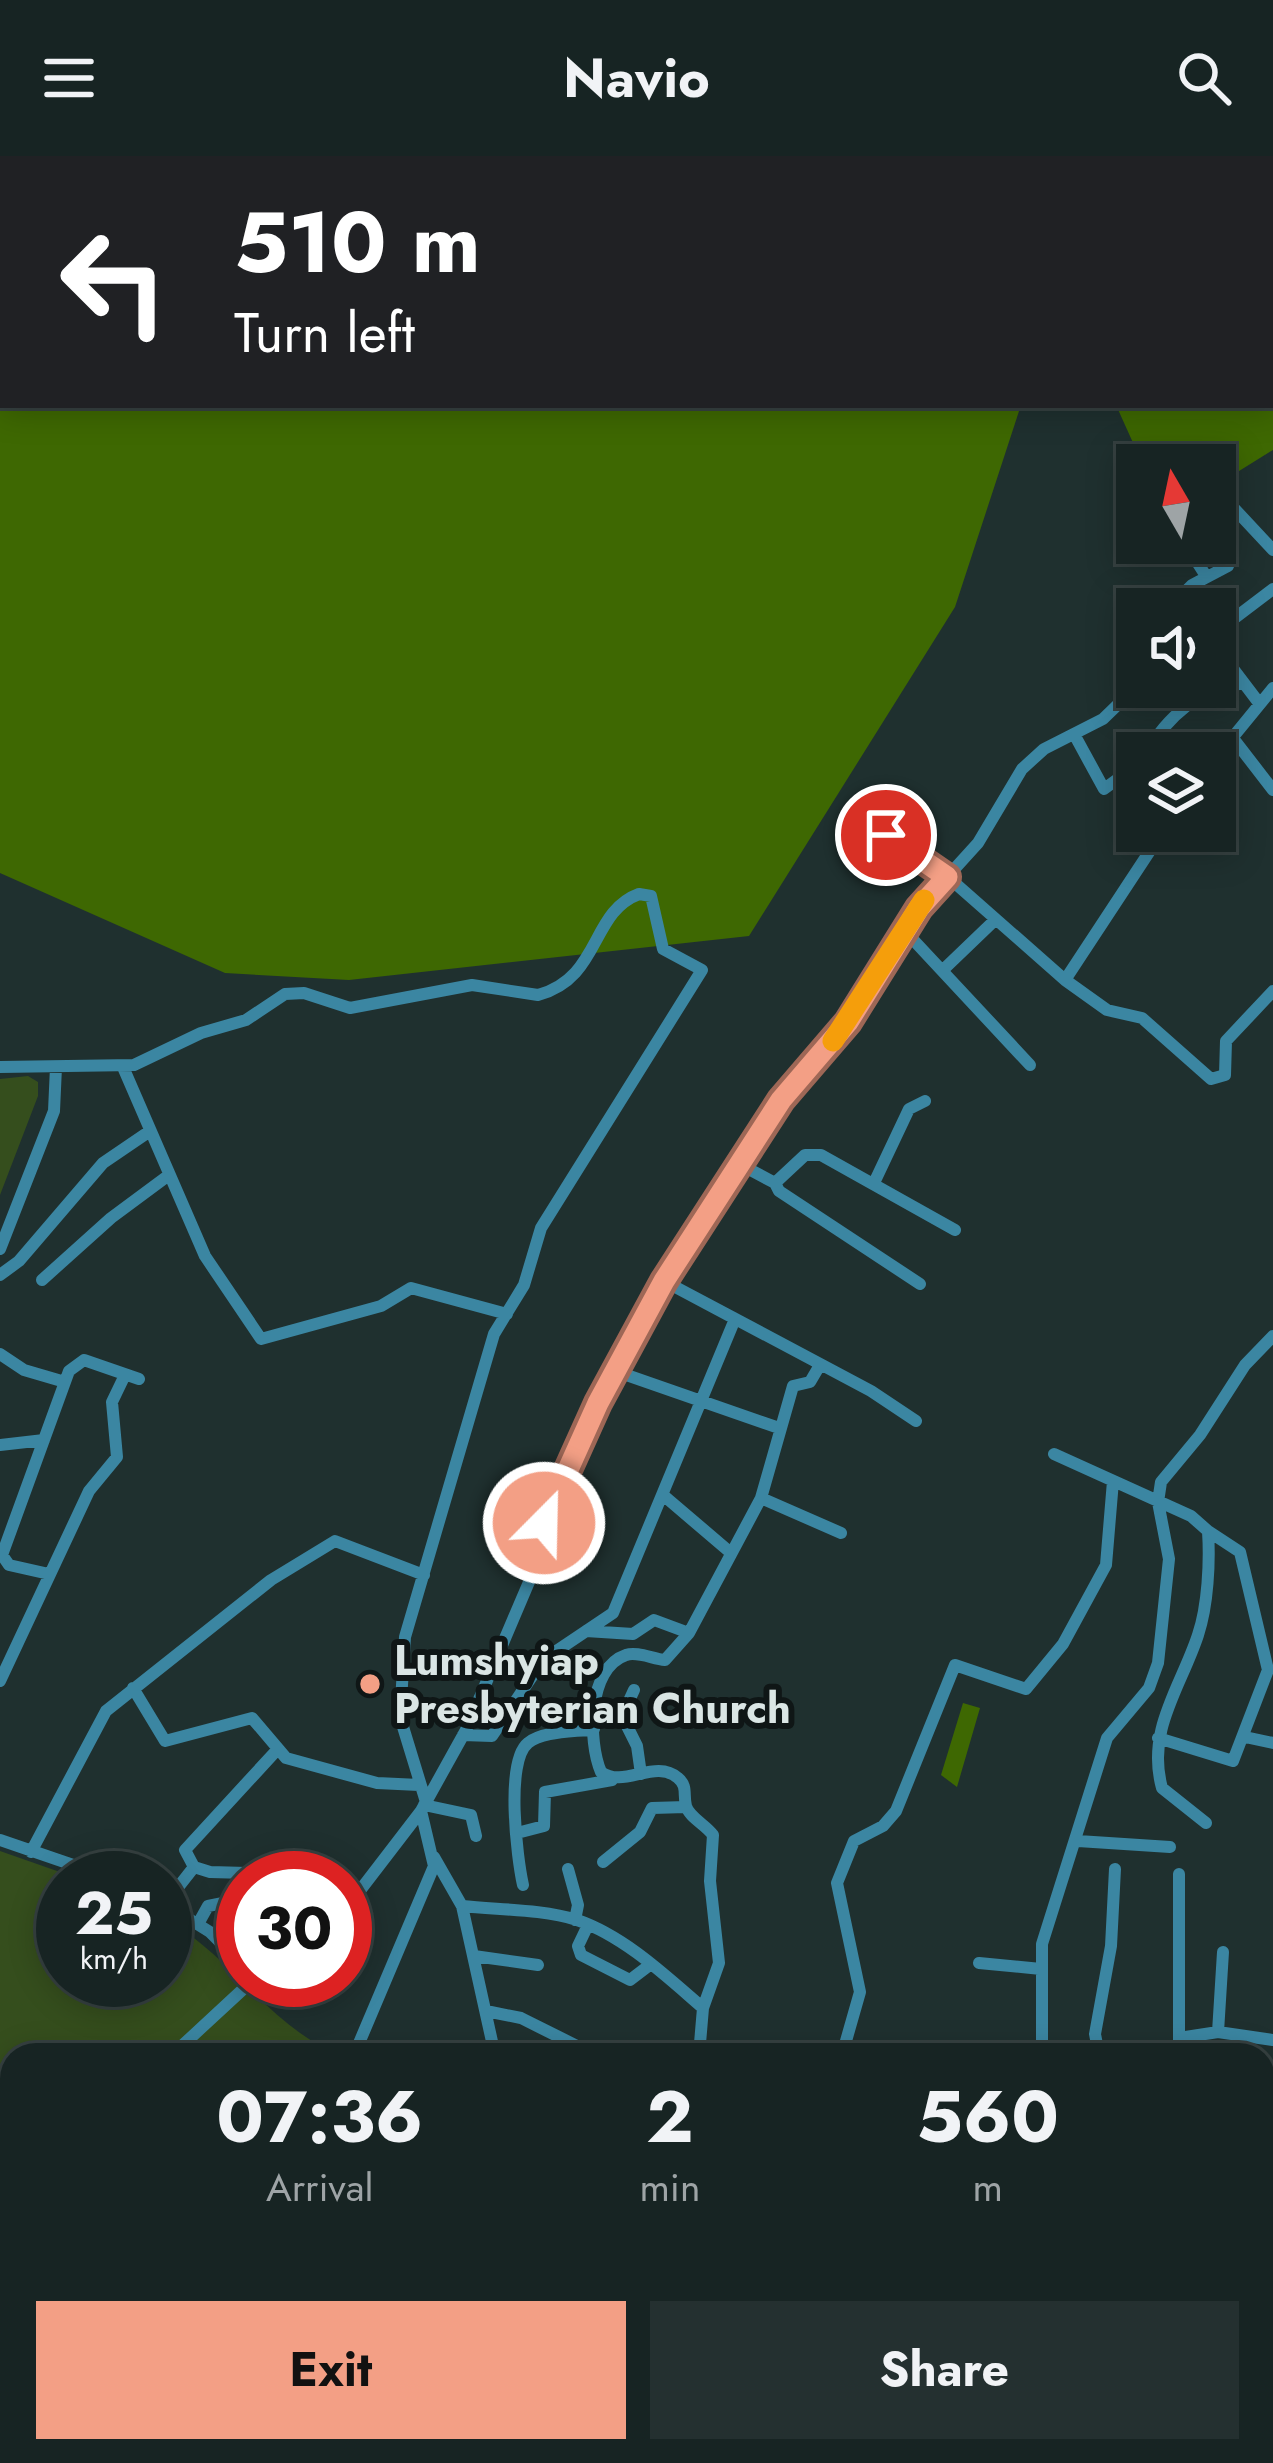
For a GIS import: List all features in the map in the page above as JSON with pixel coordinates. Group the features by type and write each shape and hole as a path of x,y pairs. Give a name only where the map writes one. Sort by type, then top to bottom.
{"street":[{"path":"1236,510 1273,550"},
{"path":"1198,564 1206,576"},
{"path":"1191,588 1228,566"},
{"path":"1236,617 1273,590"},
{"path":"1236,673 1258,703"},
{"path":"1167,732 1195,701 1223,685 1244,684"},
{"path":"1236,732 1273,688"},
{"path":"372,1874 423,1806 463,1735 529,1582 552,1498 664,1281 743,1166 781,1100 848,1022 905,931 978,843 1028,762 1103,719 1116,706"},
{"path":"1075,734 1104,789 1116,780"},
{"path":"1236,742 1273,790"},
{"path":"886,835 947,877 1065,980 1107,1010 1142,1018 1199,1073 1216,1081 1226,1070 1226,1041 1273,991"},
{"path":"1065,980 1149,852"},
{"path":"0,1067 123,1067 201,1033 246,1020 285,994 304,993 350,1008 445,987 491,985 525,996 551,992 584,967 615,909 639,894 651,896 663,949 699,967 701,975 541,1228 524,1285 494,1334 406,1637 400,1700 418,1785 434,1856 462,1906 493,2043"},
{"path":"945,968 994,920"},
{"path":"905,931 945,968 1030,1064"},
{"path":"0,1249 54,1111 56,1067"},
{"path":"123,1067 221,1286 261,1339 276,1339 381,1306 411,1288 507,1314"},
{"path":"874,1183 909,1109 926,1101"},
{"path":"0,1275 19,1261 104,1163 150,1131"},
{"path":"775,1183 798,1160 814,1154 955,1230"},
{"path":"743,1166 920,1283"},
{"path":"42,1280 169,1175"},
{"path":"664,1281 916,1421"},
{"path":"463,1735 492,1736 543,1660 613,1613 735,1319"},
{"path":"1042,2043 1042,1944 1107,1738 1149,1688 1158,1663 1169,1559 1157,1502 1167,1472 1200,1435 1245,1365 1273,1336"},
{"path":"0,1354 24,1370 65,1382"},
{"path":"0,1681 88,1491 117,1456 112,1396 132,1377 78,1360 65,1382 2,1555 9,1565 49,1574"},
{"path":"614,1779 607,1778 597,1763 594,1729 599,1686 620,1659 632,1653 665,1660 689,1633 760,1498 793,1386 809,1382 820,1364"},
{"path":"615,1371 779,1428"},
{"path":"0,1445 44,1440"},
{"path":"1054,1454 1203,1522 1208,1531 1240,1552 1268,1664 1236,1759 1227,1761 1158,1738"},
{"path":"845,2043 860,1992 836,1898 854,1841 884,1826 896,1810 955,1665 1026,1689 1063,1644 1106,1565 1113,1480"},
{"path":"663,1495 730,1553"},
{"path":"760,1498 841,1533"},
{"path":"1206,1823 1162,1788 1158,1738 1200,1626 1208,1531"},
{"path":"31,1852 77,1773 100,1718 271,1580 328,1544 350,1544 424,1575"},
{"path":"585,1630 634,1634 654,1620 689,1633"},
{"path":"133,1688 165,1741 252,1718 276,1751 377,1784 418,1785"},
{"path":"634,1690 622,1716 637,1747 641,1774"},
{"path":"523,1885 517,1769 525,1746 594,1729"},
{"path":"1245,1737 1273,1743"},
{"path":"216,1872 194,1867 186,1857 187,1846 276,1751"},
{"path":"517,1833 544,1826 545,1792 641,1774 676,1776 684,1785 686,1808 713,1835 710,1882 719,1963 703,2008 700,2043"},
{"path":"423,1806 471,1815 476,1836"},
{"path":"603,1862 640,1832 652,1808 686,1808"},
{"path":"0,1840 36,1854"},
{"path":"1078,1841 1170,1846"},
{"path":"359,2043 413,1922 434,1856"},
{"path":"568,1869 582,1922 581,1954 630,1980 651,1964"},
{"path":"1097,2043 1111,1946 1115,1869"},
{"path":"1179,2043 1180,1874"},
{"path":"198,1924 208,1906 216,1904"},
{"path":"462,1906 582,1922 651,1964 703,2008"},
{"path":"192,1920 216,1940"},
{"path":"1218,2032 1223,1952"},
{"path":"474,1956 538,1965"},
{"path":"979,1963 1041,1969"},
{"path":"185,2043 224,2007"},
{"path":"486,2011 521,2018 571,2043"},
{"path":"1179,2038 1218,2032 1273,2040"}],"green space":[{"path":"0,408 1020,408 955,607 749,936 349,980 225,973 0,873"},
{"path":"1117,408 1273,408 1273,450 1236,473 1236,444 1134,444"},
{"path":"28,1076 38,1082 38,1096 0,1195 0,1079"},
{"path":"963,1703 980,1708 957,1787 941,1775"},
{"path":"0,1851 36,1864 36,2007 192,2007 192,1936 216,1957 216,2007 268,2007 317,2043 0,2043"}],"slow traffic":[{"path":"833,1041 883,971 924,900"}],"place":[{"name":"Lumshyiap Presbyterian Church","path":"370,1684"}],"route":[{"path":"544,1523 598,1403 664,1281 730,1187 781,1100 848,1022 919,908 947,877 886,835"}]}
